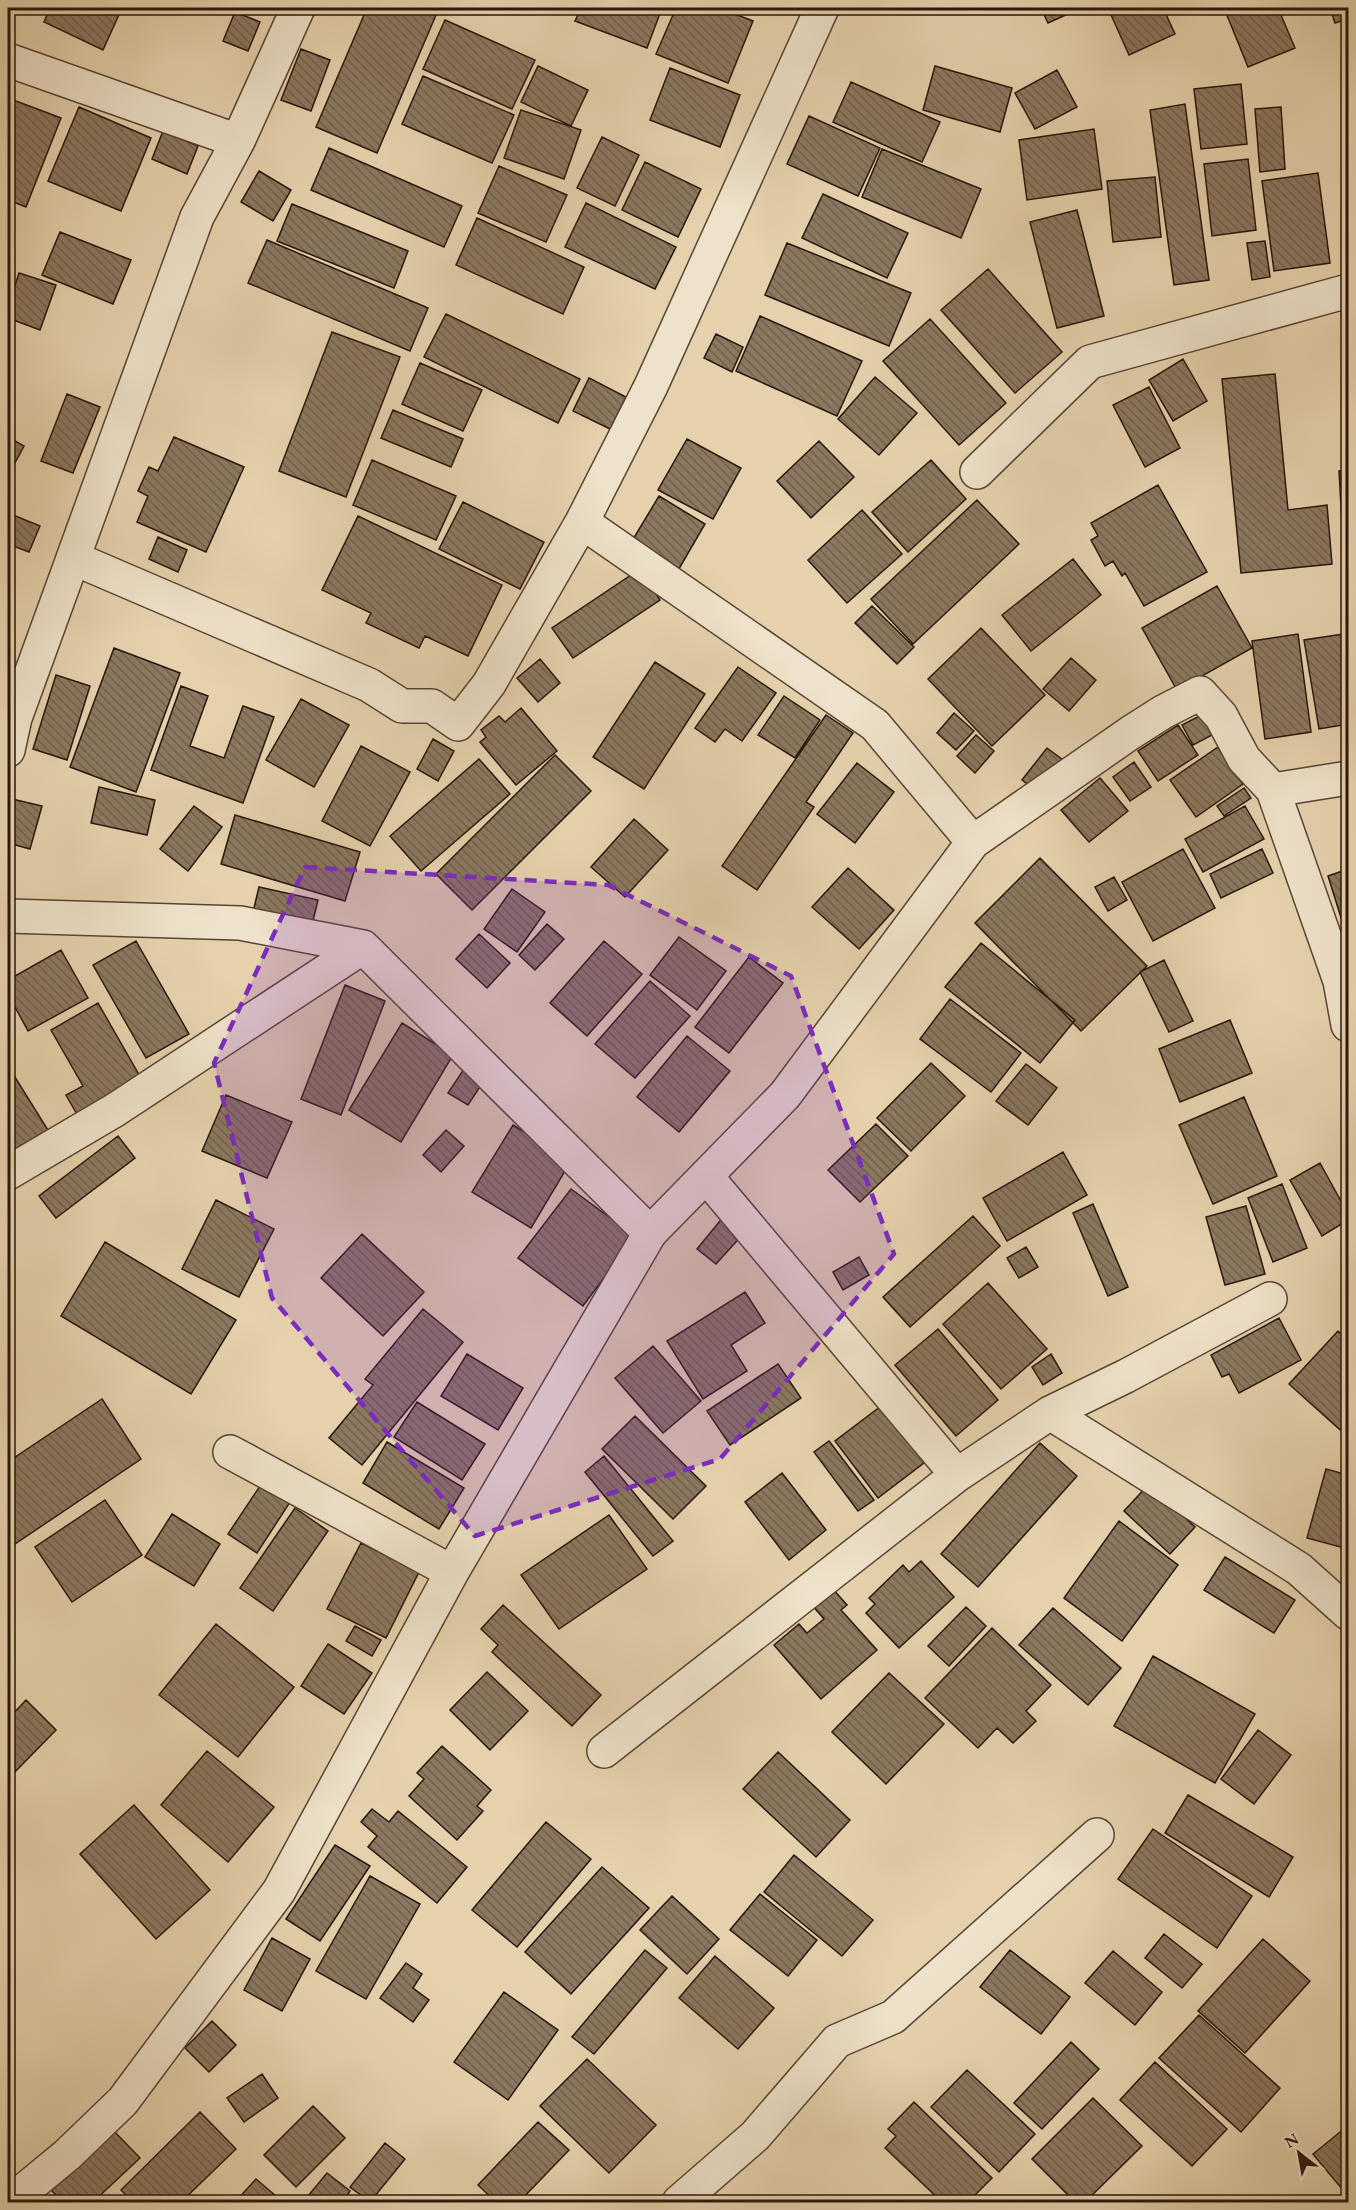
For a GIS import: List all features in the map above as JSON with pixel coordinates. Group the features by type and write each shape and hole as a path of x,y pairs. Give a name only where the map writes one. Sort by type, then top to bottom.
{"street":[{"path":"8,750 15,718 197,217 238,141 298,8"},
{"path":"73,558 369,685 402,706 432,706 458,724 489,684 582,522 651,386 822,8"},
{"path":"8,60 238,141"},
{"path":"977,472 1090,362 1348,291"},
{"path":"582,522 875,725 973,842"},
{"path":"10,2202 67,2155 123,2101 279,1891 452,1572 650,1233 785,1095 973,842 1130,733 1162,712 1200,693 1221,716 1244,759 1273,790 1340,981 1348,1025"},
{"path":"1273,790 1348,778"},
{"path":"8,916 240,923 363,947 650,1233"},
{"path":"8,1173 115,1110 363,947"},
{"path":"706,1176 957,1475"},
{"path":"604,1751 957,1475 1050,1413 1126,1376 1270,1299"},
{"path":"1050,1413 1299,1569 1348,1613"},
{"path":"230,1452 452,1572"},
{"path":"678,2202 755,2136 837,2040 893,2018 1097,1835"}],"highlighted area":[{"path":"305,867 608,885 791,976 894,1254 720,1459 475,1536 272,1298 214,1063"}],"building":[{"path":"50,8 122,8 103,50 44,22"},
{"path":"367,8 439,8 377,153 316,127"},
{"path":"581,8 662,8 647,48 575,21"},
{"path":"676,8 719,8 753,21 728,83 656,54"},
{"path":"1041,8 1081,8 1048,23"},
{"path":"1108,8 1163,8 1175,34 1129,55"},
{"path":"1224,8 1278,8 1295,48 1248,67"},
{"path":"1330,8 1348,8 1348,19 1335,23"},
{"path":"235,12 260,22 248,51 223,41"},
{"path":"445,20 535,60 512,109 423,69"},
{"path":"301,49 330,60 311,111 281,100"},
{"path":"538,66 588,90 571,126 521,102"},
{"path":"935,66 1012,88 1000,132 923,110"},
{"path":"670,68 740,95 720,147 650,120"},
{"path":"1057,70 1077,107 1035,129 1015,93"},
{"path":"423,76 514,115 492,163 402,124"},
{"path":"851,82 940,122 922,162 833,122"},
{"path":"1241,84 1247,144 1201,149 1194,89"},
{"path":"8,98 61,118 26,207 8,200"},
{"path":"1185,104 1209,280 1174,285 1150,110"},
{"path":"79,107 151,138 121,211 48,181"},
{"path":"1281,107 1285,169 1260,172 1255,109"},
{"path":"521,110 581,130 564,179 504,158"},
{"path":"809,116 880,148 858,196 787,164"},
{"path":"1094,129 1102,189 1027,200 1019,140"},
{"path":"163,131 198,146 187,174 152,159"},
{"path":"602,137 639,155 615,206 577,188"},
{"path":"329,148 462,206 444,247 311,190"},
{"path":"882,149 981,189 961,238 862,197"},
{"path":"1248,159 1256,230 1212,236 1204,164"},
{"path":"645,162 701,189 678,237 622,210"},
{"path":"499,166 567,195 546,242 478,213"},
{"path":"259,171 291,190 273,221 241,202"},
{"path":"1318,173 1330,263 1274,271 1262,181"},
{"path":"1155,177 1161,237 1113,242 1107,181"},
{"path":"823,194 908,233 887,278 802,238"},
{"path":"586,203 676,247 655,289 565,247"},
{"path":"292,204 408,251 394,288 277,241"},
{"path":"1077,210 1104,316 1057,328 1030,222"},
{"path":"477,218 584,267 563,314 456,265"},
{"path":"60,232 131,260 113,304 42,275"},
{"path":"267,240 428,308 410,351 248,283"},
{"path":"1265,241 1270,277 1252,280 1247,243"},
{"path":"787,243 911,293 889,346 765,295"},
{"path":"988,269 1062,352 1015,393 941,310"},
{"path":"19,273 56,285 40,330 8,318 8,307"},
{"path":"446,314 580,379 558,423 424,357"},
{"path":"760,316 862,361 837,416 736,371"},
{"path":"930,319 1006,403 959,445 883,361"},
{"path":"332,332 400,357 346,497 279,471"},
{"path":"716,334 743,347 732,372 704,358"},
{"path":"1183,359 1207,401 1173,421 1149,380"},
{"path":"420,363 482,390 463,431 402,404"},
{"path":"1275,374 1288,510 1327,505 1332,564 1241,573 1222,379"},
{"path":"875,377 917,413 879,455 838,419"},
{"path":"589,378 626,397 610,429 573,411"},
{"path":"1149,387 1180,448 1145,467 1113,405"},
{"path":"67,394 100,407 73,473 41,461"},
{"path":"393,410 463,439 451,467 381,438"},
{"path":"8,437 24,446 8,476"},
{"path":"174,437 244,467 206,552 137,522 148,496 138,491 149,467 158,471"},
{"path":"687,439 741,468 713,519 658,490"},
{"path":"819,441 854,477 811,518 777,481"},
{"path":"372,460 456,496 436,540 353,505"},
{"path":"931,460 966,499 908,552 872,512"},
{"path":"1348,470 1348,523 1342,524 1339,471"},
{"path":"1158,485 1207,572 1144,606 1125,573 1122,576 1113,561 1105,566 1091,540 1098,536 1091,523"},
{"path":"659,496 705,524 676,574 629,546"},
{"path":"977,500 1019,544 913,644 871,599"},
{"path":"463,502 544,542 520,589 439,549"},
{"path":"862,510 902,554 847,603 808,560"},
{"path":"13,515 40,526 29,552 8,544 8,527"},
{"path":"358,516 502,585 468,656 425,636 419,648 366,623 371,613 322,590"},
{"path":"158,537 187,550 178,572 149,559"},
{"path":"1348,555 1348,608 1342,556"},
{"path":"1073,559 1101,595 1031,651 1002,615"},
{"path":"640,569 660,600 573,658 552,628"},
{"path":"1217,586 1252,648 1177,690 1142,628"},
{"path":"872,606 914,647 897,664 855,623"},
{"path":"981,628 1045,695 992,746 928,679"},
{"path":"1298,634 1311,732 1265,739 1252,641"},
{"path":"1343,634 1348,665 1348,724 1319,729 1304,640"},
{"path":"114,648 180,673 136,792 70,767"},
{"path":"1071,658 1096,680 1069,711 1043,689"},
{"path":"540,659 560,683 538,702 517,678"},
{"path":"655,662 705,694 644,789 593,757"},
{"path":"738,667 776,693 742,741 725,729 715,742 695,728"},
{"path":"56,675 90,686 67,760 33,749"},
{"path":"181,686 208,696 190,746 224,758 243,706 274,717 243,803 151,770"},
{"path":"784,696 820,720 795,758 758,735"},
{"path":"301,699 349,725 314,787 266,760"},
{"path":"521,708 557,751 516,785 480,742 486,737 481,730 499,716 505,722"},
{"path":"954,713 974,731 956,750 937,733"},
{"path":"1203,714 1214,734 1193,745 1182,725"},
{"path":"826,715 853,733 806,802 814,807 757,890 722,866"},
{"path":"1178,725 1198,755 1158,781 1138,751"},
{"path":"976,735 994,751 975,773 957,756"},
{"path":"433,739 454,751 438,781 417,769"},
{"path":"361,746 410,772 370,846 322,821"},
{"path":"1218,747 1243,784 1196,817 1170,780"},
{"path":"1047,748 1063,760 1037,792 1022,780"},
{"path":"555,755 591,791 472,910 436,874"},
{"path":"479,759 510,794 421,871 390,836"},
{"path":"1134,762 1151,787 1130,801 1113,777"},
{"path":"857,763 894,792 855,843 817,814"},
{"path":"1100,778 1128,811 1089,842 1061,810"},
{"path":"99,787 155,800 147,835 91,823"},
{"path":"1244,788 1251,798 1224,816 1217,806"},
{"path":"8,798 42,806 30,849 8,843"},
{"path":"194,806 222,827 188,871 160,849"},
{"path":"1245,806 1264,839 1203,872 1185,839"},
{"path":"235,815 360,852 345,901 221,864"},
{"path":"634,819 668,850 625,897 591,867"},
{"path":"1183,849 1215,908 1153,941 1122,882"},
{"path":"1262,849 1273,873 1221,898 1210,874"},
{"path":"1040,858 1147,966 1081,1031 975,923"},
{"path":"848,868 894,910 859,949 812,907"},
{"path":"1348,869 1348,940 1328,876"},
{"path":"1114,877 1127,900 1108,911 1095,887"},
{"path":"259,887 318,900 312,925 253,912"},
{"path":"512,889 545,912 517,952 484,929"},
{"path":"547,924 564,939 535,970 519,955"},
{"path":"479,934 510,963 487,988 456,959"},
{"path":"679,937 726,971 697,1010 650,975"},
{"path":"136,941 189,1034 146,1058 93,965"},
{"path":"604,941 642,974 587,1036 550,1003"},
{"path":"981,943 1075,1020 1040,1063 945,987"},
{"path":"61,950 88,998 28,1031 8,994 8,980"},
{"path":"749,957 783,983 729,1053 695,1027"},
{"path":"1164,960 1193,1021 1169,1032 1140,972"},
{"path":"650,981 690,1016 635,1078 595,1044"},
{"path":"345,985 385,1001 341,1115 301,1099"},
{"path":"950,999 1021,1053 991,1092 920,1039"},
{"path":"98,1003 142,1080 78,1116 66,1095 83,1086 51,1030"},
{"path":"1230,1020 1252,1073 1180,1102 1159,1049"},
{"path":"402,1023 453,1055 401,1142 349,1110"},
{"path":"687,1036 730,1071 679,1132 637,1097"},
{"path":"468,1063 487,1076 468,1105 448,1093"},
{"path":"931,1063 965,1096 911,1151 877,1118"},
{"path":"1026,1064 1057,1088 1028,1125 996,1101"},
{"path":"8,1066 51,1135 8,1163"},
{"path":"226,1095 292,1122 267,1178 202,1151"},
{"path":"1244,1097 1277,1176 1213,1204 1179,1125"},
{"path":"876,1124 908,1156 860,1202 828,1170"},
{"path":"513,1125 571,1161 531,1228 472,1192"},
{"path":"446,1130 464,1146 441,1172 423,1155"},
{"path":"118,1136 135,1158 56,1218 39,1196"},
{"path":"1063,1152 1087,1195 1007,1241 983,1198"},
{"path":"1320,1163 1348,1214 1348,1220 1322,1236 1290,1180"},
{"path":"1282,1184 1307,1248 1273,1262 1248,1198"},
{"path":"571,1189 635,1236 583,1306 518,1258"},
{"path":"216,1200 274,1229 239,1297 182,1269"},
{"path":"1093,1204 1128,1287 1108,1296 1073,1213"},
{"path":"1246,1206 1265,1274 1225,1285 1206,1217"},
{"path":"724,1216 744,1233 716,1264 697,1249"},
{"path":"973,1216 1000,1246 910,1327 883,1297"},
{"path":"362,1234 424,1292 383,1336 321,1278"},
{"path":"105,1242 236,1320 191,1394 61,1316"},
{"path":"1026,1247 1038,1267 1019,1278 1007,1258"},
{"path":"859,1257 869,1275 843,1290 833,1272"},
{"path":"988,1283 1047,1349 1001,1389 943,1324"},
{"path":"745,1292 765,1323 731,1345 747,1371 703,1399 667,1341"},
{"path":"423,1309 463,1342 362,1465 329,1438 373,1385 365,1379"},
{"path":"1279,1318 1301,1360 1239,1393 1229,1374 1222,1377 1211,1355"},
{"path":"938,1329 998,1400 956,1436 895,1365"},
{"path":"1338,1331 1348,1340 1348,1437 1289,1384"},
{"path":"653,1346 701,1401 663,1433 615,1378"},
{"path":"467,1354 523,1388 498,1430 441,1396"},
{"path":"1051,1354 1062,1373 1043,1385 1032,1367"},
{"path":"778,1364 801,1398 730,1445 707,1411"},
{"path":"102,1399 141,1459 15,1544 8,1533 8,1504 12,1501 8,1495 8,1462"},
{"path":"889,1400 933,1456 878,1498 835,1441"},
{"path":"417,1402 485,1444 462,1480 394,1437"},
{"path":"635,1416 706,1486 673,1519 602,1449"},
{"path":"829,1441 874,1500 858,1511 814,1452"},
{"path":"387,1442 464,1488 439,1529 363,1483"},
{"path":"1040,1443 1077,1476 978,1587 941,1554"},
{"path":"604,1456 673,1541 653,1556 585,1472"},
{"path":"1326,1469 1348,1475 1348,1549 1307,1538"},
{"path":"782,1473 826,1530 789,1560 745,1502"},
{"path":"264,1480 292,1499 257,1553 228,1534"},
{"path":"1149,1484 1195,1527 1170,1554 1124,1511"},
{"path":"105,1500 142,1555 72,1602 35,1547"},
{"path":"295,1508 328,1531 273,1611 240,1588"},
{"path":"172,1514 220,1544 194,1586 145,1557"},
{"path":"609,1515 647,1569 559,1629 521,1575"},
{"path":"1119,1521 1178,1565 1122,1641 1064,1598"},
{"path":"361,1543 419,1572 386,1638 327,1609"},
{"path":"1225,1557 1295,1600 1274,1633 1204,1590"},
{"path":"921,1561 954,1597 899,1648 866,1613 875,1604 869,1598 903,1565 909,1572"},
{"path":"832,1588 847,1605 841,1610 877,1650 821,1699 774,1645 799,1624 807,1633 824,1619 812,1605"},
{"path":"503,1605 601,1695 572,1726 492,1652 498,1645 481,1629"},
{"path":"966,1607 986,1626 949,1666 928,1646"},
{"path":"1053,1608 1121,1668 1088,1705 1019,1645"},
{"path":"216,1624 294,1687 238,1757 159,1695"},
{"path":"355,1626 381,1640 372,1656 346,1641"},
{"path":"992,1628 1051,1685 1026,1711 1036,1721 1013,1743 997,1728 978,1748 925,1698"},
{"path":"328,1644 372,1673 344,1714 301,1686"},
{"path":"1153,1656 1255,1714 1215,1783 1114,1726"},
{"path":"487,1672 528,1711 490,1750 450,1710"},
{"path":"889,1673 944,1724 886,1784 832,1732"},
{"path":"26,1700 56,1730 8,1779 8,1719"},
{"path":"1258,1730 1291,1755 1254,1804 1221,1779"},
{"path":"442,1746 491,1790 477,1806 483,1811 457,1840 409,1796 424,1779 417,1773"},
{"path":"207,1751 274,1807 228,1862 161,1805"},
{"path":"778,1752 850,1820 816,1857 743,1789"},
{"path":"1188,1795 1293,1857 1269,1897 1165,1833"},
{"path":"134,1805 210,1890 156,1939 80,1854"},
{"path":"372,1809 389,1822 398,1811 467,1867 437,1903 368,1847 377,1836 361,1822"},
{"path":"546,1822 591,1859 517,1947 472,1910"},
{"path":"1153,1829 1252,1896 1217,1948 1118,1879"},
{"path":"335,1845 370,1866 320,1941 286,1919"},
{"path":"794,1855 873,1920 842,1956 764,1892"},
{"path":"602,1867 649,1908 571,1994 525,1952"},
{"path":"370,1876 420,1904 366,1999 316,1971"},
{"path":"760,1894 817,1940 788,1976 730,1930"},
{"path":"672,1896 719,1939 687,1974 640,1930"},
{"path":"1164,1934 1202,1964 1182,1988 1145,1958"},
{"path":"272,1938 310,1959 282,2011 244,1990"},
{"path":"1263,1939 1310,1981 1245,2053 1198,2011"},
{"path":"645,1950 667,1968 594,2054 572,2037"},
{"path":"1010,1950 1070,1997 1041,2034 980,1987"},
{"path":"1113,1951 1162,1992 1135,2025 1085,1983"},
{"path":"715,1956 774,2008 738,2049 679,1998"},
{"path":"406,1963 422,1974 413,1988 429,2000 413,2022 380,1998"},
{"path":"504,1992 558,2030 508,2100 454,2062"},
{"path":"1199,2015 1280,2088 1241,2132 1159,2058"},
{"path":"212,2021 236,2045 209,2072 185,2048"},
{"path":"1071,2042 1099,2069 1042,2129 1014,2103"},
{"path":"587,2059 656,2125 609,2173 540,2106"},
{"path":"1155,2062 1227,2129 1192,2166 1120,2100"},
{"path":"967,2070 1035,2134 999,2172 931,2107"},
{"path":"262,2074 278,2098 244,2122 227,2098"},
{"path":"1093,2098 1142,2146 1085,2202 1075,2202 1032,2159"},
{"path":"914,2102 992,2178 968,2202 942,2202 885,2148 896,2136 888,2129"},
{"path":"313,2106 345,2138 296,2187 264,2155"},
{"path":"200,2112 236,2149 181,2202 133,2202 121,2190"},
{"path":"538,2122 569,2150 519,2202 496,2202 478,2185"},
{"path":"110,2127 140,2158 93,2202 63,2202 48,2187"},
{"path":"1345,2128 1348,2132 1348,2183 1342,2189 1313,2154"},
{"path":"385,2143 405,2159 370,2202 350,2187"},
{"path":"327,2173 350,2191 343,2202 303,2202"},
{"path":"256,2179 283,2202 235,2202"}]}
